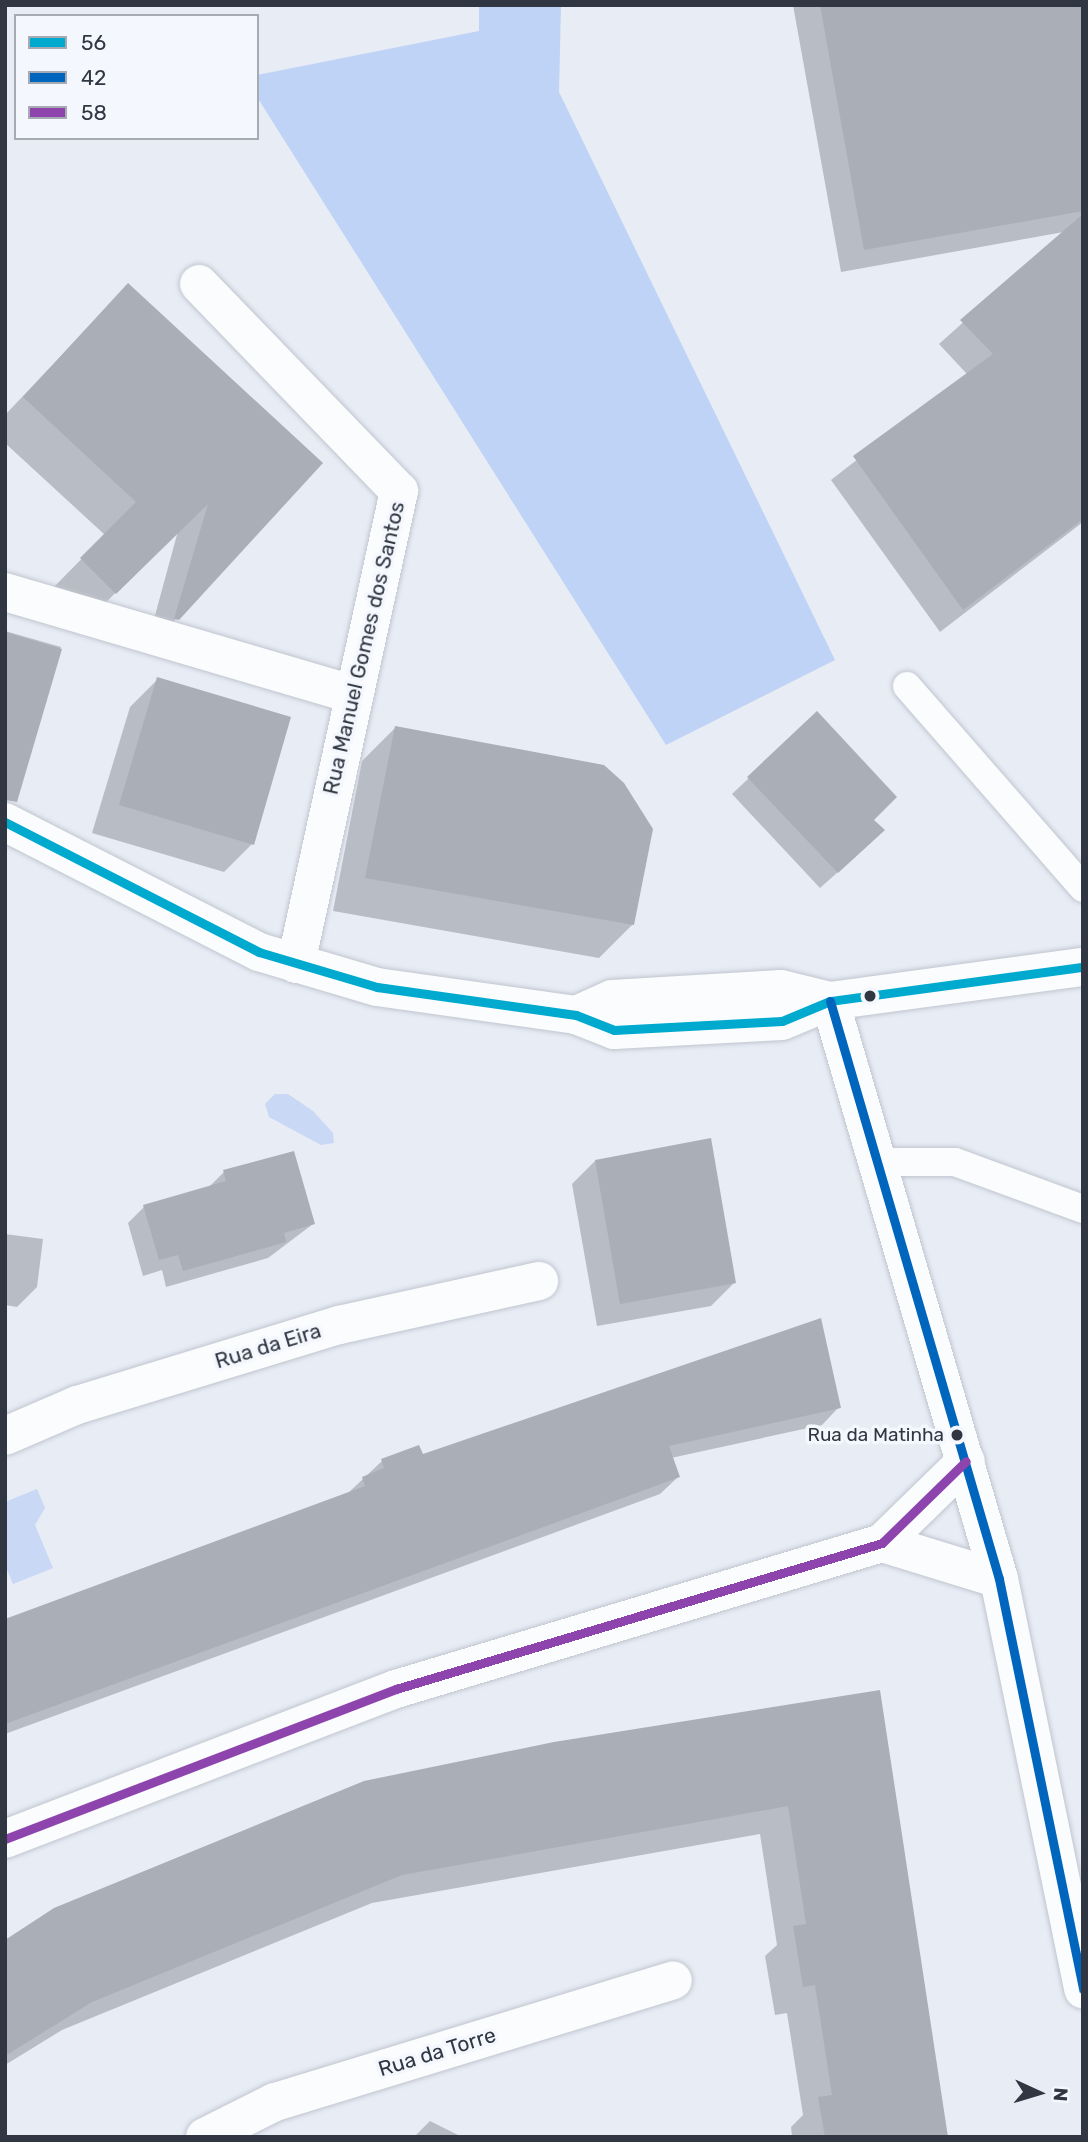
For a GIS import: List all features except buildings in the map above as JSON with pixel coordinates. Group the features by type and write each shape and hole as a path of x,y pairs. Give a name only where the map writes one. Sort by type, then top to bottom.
{"street":[{"name":"Rua Manuel Gomes dos Santos","path":"200,284 399,491 352,694 296,964"},
{"path":"5,592 352,694"},
{"path":"5,822 229,939 296,964 377,987 576,1015 612,999 768,990 830,1001 1083,967"},
{"path":"830,1001 967,1461 999,1579 1083,1989"},
{"name":"Rua da Eira","path":"5,1436 77,1405 338,1325 538,1281"},
{"path":"5,1839 396,1689 882,1543 967,1461"},
{"path":"882,1543 999,1579"},
{"name":"Rua da Torre","path":"205,2137 275,2102 673,1980"}],"lane":[{"path":"907,686 1083,888"},
{"path":"877,1162 955,1162 1083,1209"}],"shaded area":[{"path":"479,5 561,5 559,92 835,660 666,745 259,100 259,75 479,31"},
{"path":"275,1094 288,1094 313,1111 333,1133 334,1143 321,1145 269,1117 265,1104"},
{"path":"37,1489 45,1508 35,1525 53,1568 13,1584 5,1565 5,1502"}],"transit line":[{"name":"56","path":"5,822 259,952 377,987 576,1015 614,1030 782,1021 830,1001 1083,967"},
{"name":"42","path":"830,1001 999,1579 1083,1989"},
{"name":"58","path":"5,1839 396,1689 882,1543 966,1461"}],"place":[{"name":"Rua da Matinha","path":"957,1435"}]}
